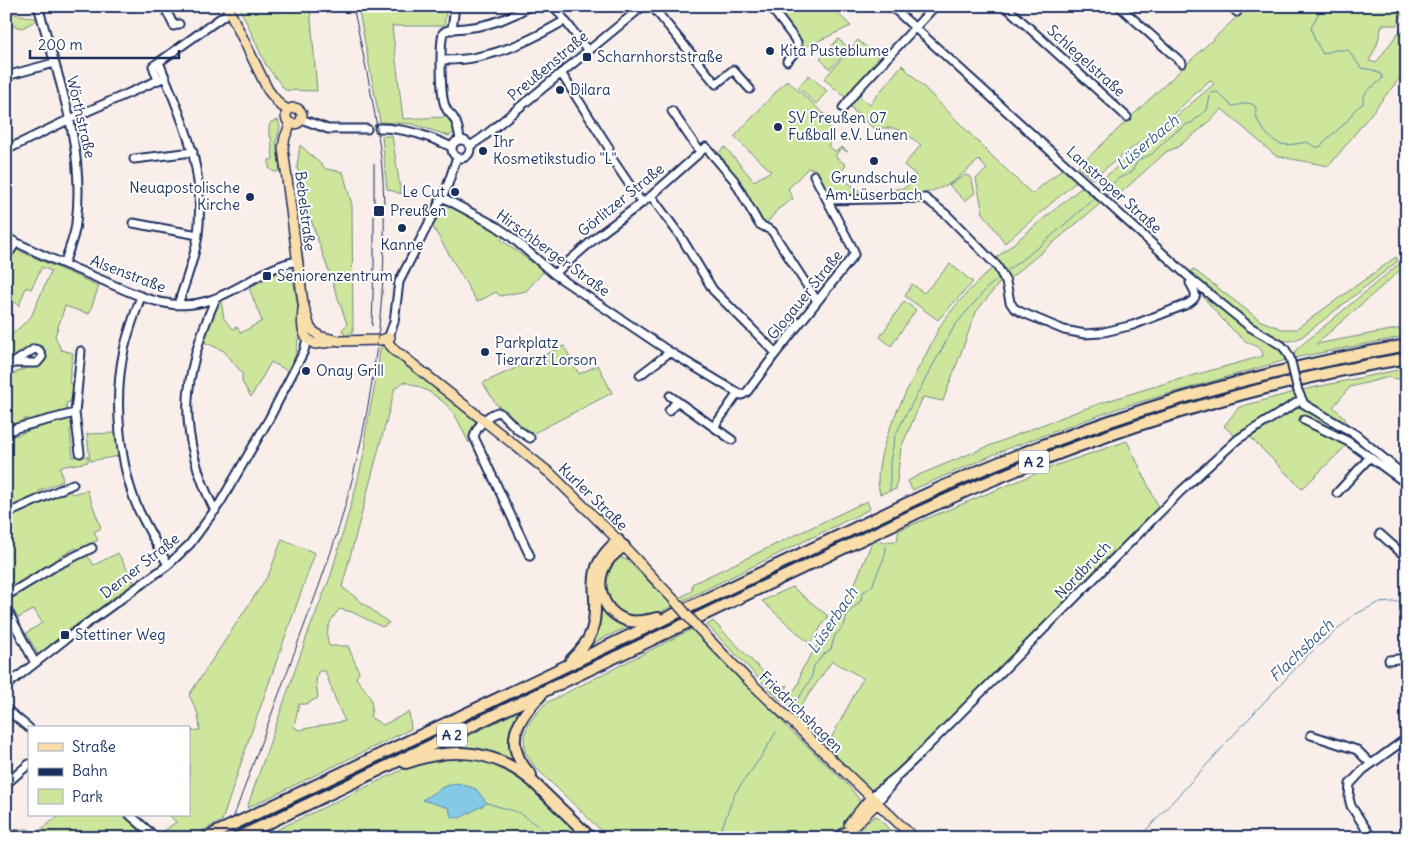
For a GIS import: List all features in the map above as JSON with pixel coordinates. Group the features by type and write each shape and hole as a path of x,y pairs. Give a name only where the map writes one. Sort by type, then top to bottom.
{"highway":[{"name":"A 2","path":"210,836 947,484 1063,437 1146,408 1230,384 1313,364 1407,345"},
{"name":"A 2","path":"239,837 917,512 983,483 1066,450 1169,415 1235,396 1317,376 1407,358"},
{"path":"621,543 602,572 600,588 607,605 624,619 636,622 674,615"},
{"path":"565,667 585,646 594,629 596,615 595,575 602,556 621,543"},
{"path":"547,689 524,712 519,721 515,741 518,758 529,773 595,838"},
{"path":"356,781 428,756 454,752 480,754 504,762 523,773 591,838"}],"main road":[{"path":"228,9 268,90 280,105 288,110"},
{"path":"295,107 300,110 302,114 301,119 296,124 290,123 286,117 288,110 295,107"},
{"name":"Bebelstraße","path":"290,123 283,148 303,303 309,325"},
{"name":"Bebelstraße","path":"303,303 304,338"},
{"path":"309,325 304,338 321,341 339,341 387,338"},
{"path":"309,325 321,341"},
{"name":"Kurler Straße","path":"387,338 396,352 550,474 621,543 675,601"},
{"name":"Friedrichshagen","path":"675,601 699,630 747,679 914,838"},
{"path":"839,835 874,800"}],"street":[{"name":"Wörthstraße","path":"38,6 70,119 77,155 79,188 76,226 64,264"},
{"path":"164,6 174,26 179,24"},
{"path":"452,30 455,6"},
{"path":"460,140 456,122 445,106 442,60 443,33 446,30 476,27 514,15 530,6"},
{"name":"Preußenstraße","path":"470,146 643,6"},
{"path":"652,6 716,84 734,70 750,89"},
{"path":"770,6 797,42 797,50 787,61"},
{"name":"Lanstroper Straße","path":"891,6 1191,279 1244,323 1281,345 1290,358 1301,400"},
{"path":"843,108 858,89 935,6"},
{"name":"Schlegelstraße","path":"1005,6 1127,117"},
{"path":"1120,6 1182,63"},
{"path":"1231,6 1237,12"},
{"path":"557,8 564,21 588,51"},
{"path":"178,305 198,235 199,189 197,170 189,138 162,79 153,66 228,9"},
{"path":"442,60 476,58 504,50 528,41 564,21"},
{"path":"6,76 54,63"},
{"path":"561,73 609,148 608,153 642,203"},
{"path":"6,150 70,119 162,79"},
{"path":"672,111 703,150 734,180 759,224 772,232 817,302"},
{"path":"301,119 328,129 366,128"},
{"path":"379,128 393,128 415,132 452,147"},
{"path":"460,140 466,141 470,146 468,155 463,158 453,154 452,147 455,142 460,140"},
{"name":"Görlitzer Straße","path":"554,274 599,235 651,196 703,150"},
{"path":"134,159 193,152"},
{"path":"387,338 394,322 399,282 442,197 457,157"},
{"name":"Glogauer Straße","path":"714,427 738,394 742,395 747,392 854,255 854,251 814,175"},
{"path":"651,196 681,237 713,290 776,353"},
{"name":"Hirschberger Straße","path":"442,197 509,235 554,274 670,352 738,394"},
{"path":"827,200 925,198 947,215 1001,273 1010,302 1014,308 1064,330 1085,334 1100,333 1133,325 1193,301 1195,292 1190,283 1191,279"},
{"path":"133,223 198,235"},
{"name":"Alsenstraße","path":"6,237 64,264 142,296 159,302 178,305 198,304 216,298 280,265 298,261"},
{"path":"6,256 16,243"},
{"path":"142,296 123,351 119,395 119,430 125,466 139,510 168,565"},
{"path":"215,511 196,466 190,438 188,406 191,370 195,354 216,298"},
{"name":"Derner Straße","path":"7,684 168,565 190,544 215,511 269,419 304,351 304,338"},
{"name":"Derner Straße","path":"299,360 321,341"},
{"path":"80,452 75,413 82,351"},
{"path":"640,375 670,352"},
{"path":"6,368 16,363"},
{"path":"670,396 732,440"},
{"path":"1301,400 1308,407 1355,434 1407,478"},
{"name":"Nordbruch","path":"874,800 1180,492 1238,440 1301,400"},
{"path":"669,411 677,401"},
{"path":"6,433 16,428 75,413"},
{"path":"530,438 518,430 500,413 493,414 484,421 474,434 474,440 530,556"},
{"path":"1304,420 1350,442 1407,484"},
{"path":"1337,493 1370,457"},
{"path":"6,514 73,484"},
{"path":"1380,534 1405,554"},
{"path":"6,596 57,565 92,548"},
{"path":"6,608 35,663"},
{"path":"1389,660 1407,658"},
{"path":"6,709 28,727"},
{"path":"1311,735 1357,750 1371,764"},
{"path":"1372,838 1354,812 1348,798 1352,780 1407,738"},
{"path":"6,784 28,765"},
{"path":"131,816 152,834"}],"green space":[{"path":"239,6 310,6 317,91 285,90 266,65"},
{"path":"358,6 447,6 444,26 392,26 403,119 444,117 446,115 453,123 455,132 449,136 413,124 380,122"},
{"path":"774,6 830,6 851,26 805,47"},
{"path":"1243,6 1407,6 1397,25 1382,25 1377,45 1369,61 1376,63 1398,33 1407,30 1407,69 1329,166 1276,156 1222,109 1178,147 1166,152 1114,199 1098,183 1214,84 1210,80 1158,128 1092,179 1078,167 1244,10"},
{"path":"6,12 39,19 22,28 6,24"},
{"path":"838,39 849,48 830,69 820,59"},
{"path":"858,40 879,58 845,97 824,79"},
{"path":"902,65 1032,194 1062,169 1073,172 1076,182 1005,243 983,213 976,179 987,169 979,160 956,180 938,189 923,194 892,198 828,197 814,169 808,168 788,189 793,199 778,209 767,223 758,219 734,173 718,153 725,147 754,181 771,171 734,137 787,80 824,114 822,117 835,120 828,129 832,132 830,135 833,138 828,146 835,151 842,147 848,152 841,148 835,156 846,165 839,176 862,193 905,188 916,175 904,165 921,145 904,132 893,128 873,128 853,110 850,104 858,96 870,104"},
{"path":"809,75 827,91 816,104 798,87"},
{"path":"278,120 280,127 276,142 280,171 274,172 269,168 269,160 273,159 269,126 271,122"},
{"path":"382,136 392,136 401,194 387,189"},
{"path":"300,145 326,169 343,172 352,205 353,332 346,336 342,330 347,324 312,223 297,167"},
{"path":"966,175 971,177 975,193 965,201 949,185"},
{"path":"1082,187 1100,204 1008,280 996,258"},
{"path":"445,202 504,235 501,240 544,271 526,291 500,296 496,292 477,302 433,227"},
{"path":"17,250 99,286 89,314 65,306 55,336 61,350 73,353 69,383 74,385 72,398 70,402 66,403 67,410 28,421 27,418 17,423 17,426 6,429 6,377 44,360 41,347 30,347 15,362 6,366 6,340 31,317 51,271 42,267 31,289 26,287 19,306 9,296 6,298 6,261"},
{"path":"1396,257 1398,261 1303,336 1290,341 1277,339 1251,324 1189,272 1193,269 1261,321 1282,329 1296,329"},
{"path":"1400,263 1404,267 1316,344 1407,327 1407,336 1294,358 1294,353 1298,348"},
{"path":"950,264 973,282 938,320 905,296 912,284 924,293"},
{"path":"994,267 1001,281 976,312 943,401 923,397 901,448 896,489 880,494 878,478 885,442 892,422 910,385 944,320 980,279"},
{"path":"282,270 292,274 297,299 299,333 296,353 290,372 271,362 251,397 242,382 242,373 224,351 202,341 216,301 221,300 224,319 233,329 237,327 241,333 262,321 249,288"},
{"path":"1198,287 1237,322 1278,349 1286,360 1119,408 1009,448 912,490 908,481 921,474 1061,418 1149,388 1263,356 1260,349 1247,342 1226,323 1196,288"},
{"path":"904,301 916,310 891,346 880,337"},
{"path":"384,346 476,422 470,433 469,443 454,414 438,398 418,386 404,382 395,388 342,587 389,623 382,627 352,612 340,609 333,617 328,631 329,646 348,646 359,672 356,678 371,700 372,710 370,717 383,725 409,712 411,729 247,808 308,633 331,575 366,445 365,435 378,369 380,348","holes":["325,671 345,721 299,730 294,727 299,704 306,704 318,698 316,681 318,672"]},
{"path":"564,346 579,374 598,365 612,393 530,435 517,426 505,411 496,404 483,383"},
{"path":"1407,368 1407,377 1396,379 1389,377 1350,387 1333,407 1344,417 1348,426 1306,401 1302,390"},
{"path":"1298,391 1301,400 1357,435 1302,489 1247,434 1238,439 1224,426 1239,407"},
{"path":"74,418 76,429 70,430 73,457 88,456 88,462 60,467 63,481 39,491 40,494 6,509 6,439 36,428"},
{"path":"116,433 119,456 90,461 87,434"},
{"path":"1127,441 1160,510 914,756 873,792 826,748 863,678 832,661 796,713 786,702 799,683 801,671 853,588 872,542 897,541 899,530 1057,465"},
{"path":"69,490 72,494 87,490 101,528 94,532 98,540 59,557 61,560 6,592 6,518"},
{"path":"867,501 870,509 682,601 679,598 692,591 692,584"},
{"path":"282,539 315,553 222,821 187,838 151,838 176,822 170,816 190,816 190,731 200,730 198,714 189,695 269,574"},
{"path":"118,553 136,585 39,656 26,633 42,623 34,609 18,618 7,599 86,554 94,565"},
{"path":"616,556 627,560 673,606 644,618 635,618 619,612 608,598 604,581 605,573"},
{"path":"792,587 828,616 810,644 762,601"},
{"path":"598,590 630,626 586,648"},
{"path":"713,621 779,688 788,685 780,700 707,625"},
{"path":"692,629 769,706 786,726 847,784 859,799 856,811 852,817 832,835 827,838 609,838 535,767 525,752 524,738 531,720 546,703"},
{"path":"523,709 516,724 521,768 436,751 466,737"},
{"path":"465,757 496,765 523,778 584,838 260,838 410,766 434,759"},
{"path":"59,816 124,816 144,835 142,838 6,838 6,830 28,829 35,834"},
{"path":"875,816 897,838 850,838"}],"water":[{"path":"458,783 476,789 487,803 460,818 451,817 449,808 422,800 443,787"}],"waterway":[{"name":"Lüserbach","path":"1100,194 1119,178 1131,173 1138,160 1152,154 1171,135 1191,123 1207,110 1211,93 1217,92 1232,106 1250,103 1256,107 1258,121 1268,135 1277,143 1287,145 1307,142 1315,147 1320,147 1363,104 1366,92 1382,79 1382,75 1373,70 1361,68 1348,50 1335,50 1323,54 1311,28 1322,6"},
{"name":"Lüserbach","path":"1004,273 1040,246 1097,196"},
{"name":"Lüserbach","path":"890,491 890,462 895,436 904,418 955,325 988,287 999,278"},
{"name":"Lüserbach","path":"793,707 811,679 814,666 831,649 835,635 844,626 847,614 861,601 862,593 873,585 886,551 886,546"},
{"name":"Flachsbach","path":"1227,742 1308,655 1354,615 1378,603 1407,601"},
{"path":"718,838 735,793 776,732"},
{"name":"Flachsbach","path":"1139,838 1224,746"},
{"path":"487,803 520,813 554,838"}],"railway":[{"path":"226,838 337,535 353,476 370,393 381,308 384,222 383,180 375,115 353,6"},
{"path":"372,326 374,164"}],"place":[{"name":"Kita Pusteblume","path":"770,51"},
{"name":"Scharnhorststraße","path":"587,57"},
{"name":"Dilara","path":"560,90"},
{"name":"SV Preußen 07 Fußball e.V. Lünen","path":"778,127"},
{"name":"Ihr Kosmetikstudio \"L\"","path":"483,151"},
{"name":"Grundschule Am Lüserbach","path":"874,161"},
{"name":"Le Cut","path":"455,192"},
{"name":"Neuapostolische Kirche","path":"250,197"},
{"name":"Preußen","path":"379,211"},
{"name":"Kanne","path":"402,228"},
{"name":"Seniorenzentrum","path":"267,276"},
{"name":"Parkplatz Tierarzt Lorson","path":"485,352"},
{"name":"Onay Grill","path":"306,371"},
{"name":"Stettiner Weg","path":"65,635"}]}
